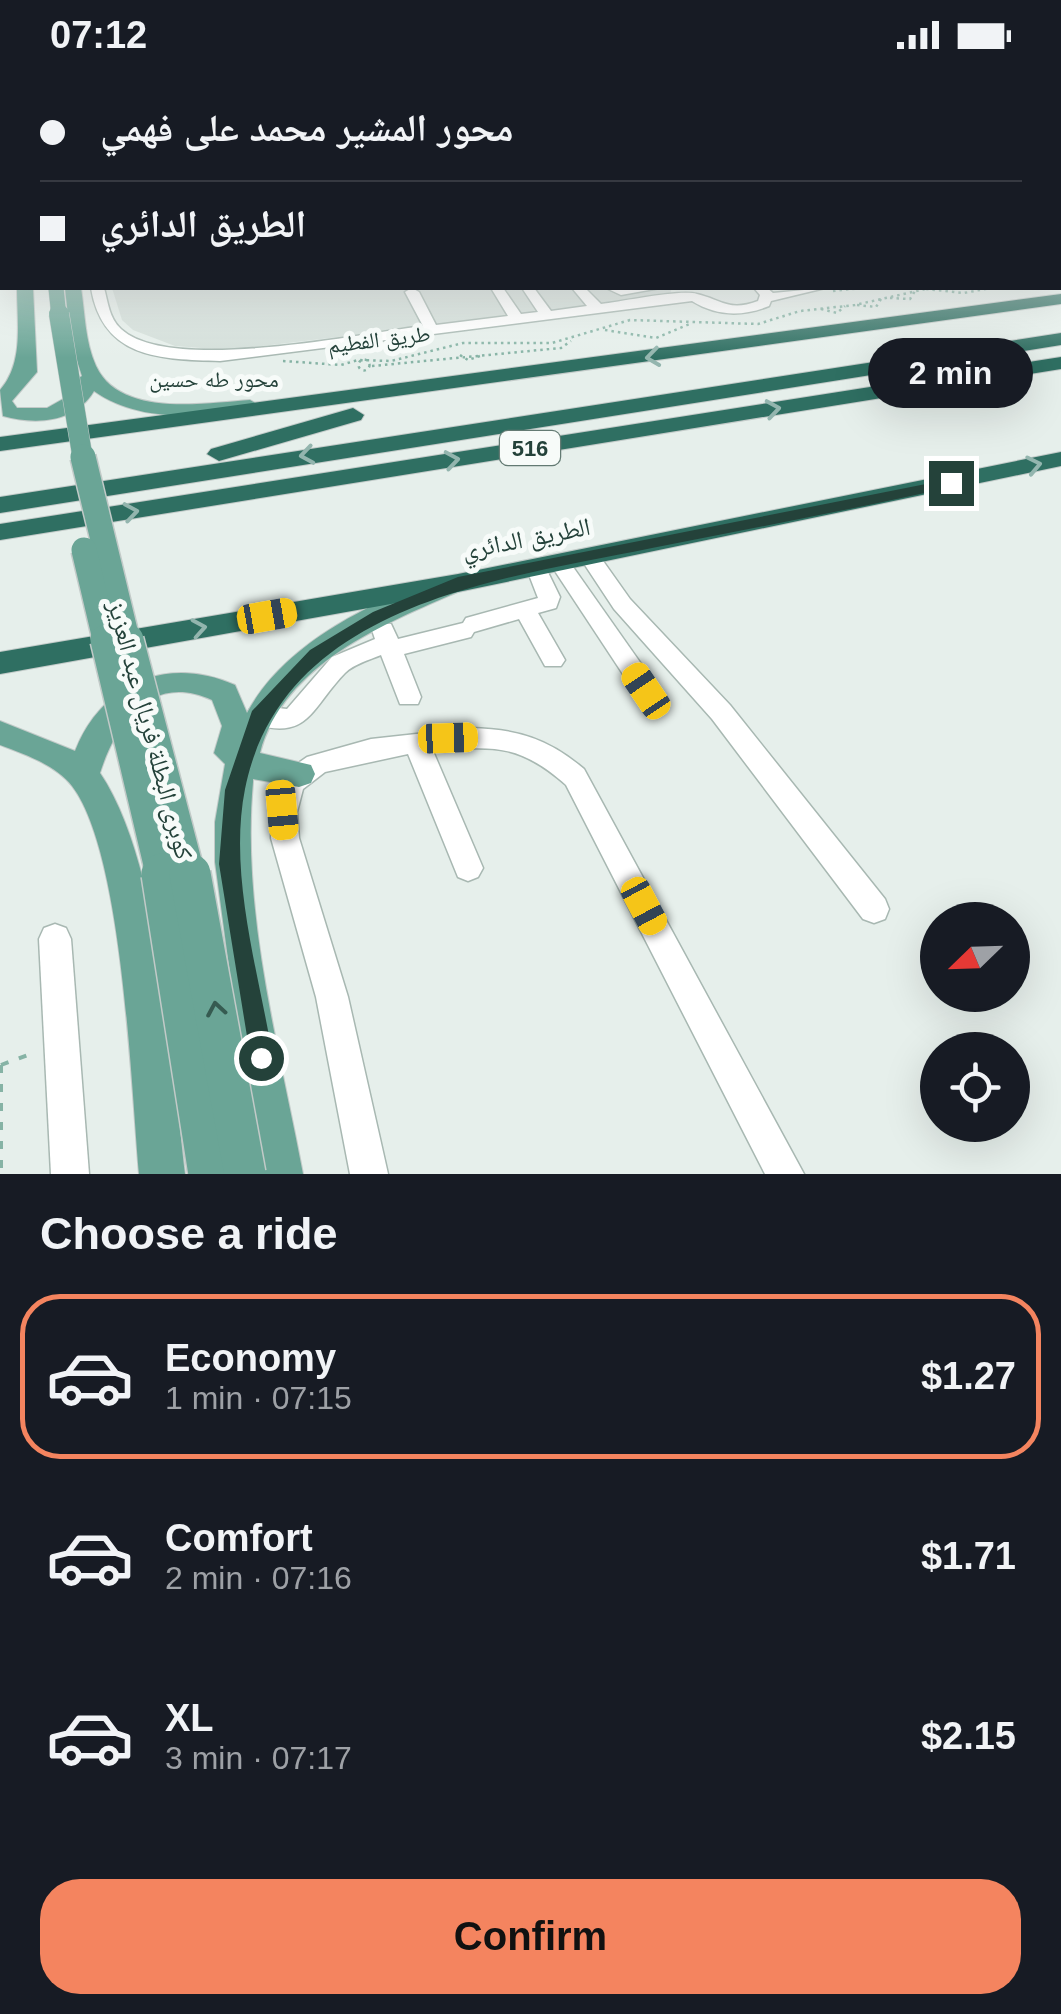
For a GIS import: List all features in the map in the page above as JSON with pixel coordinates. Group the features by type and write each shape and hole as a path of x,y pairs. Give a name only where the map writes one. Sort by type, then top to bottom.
{"highway":[{"path":"794,337 882,314 1054,290"},
{"name":"516","path":"0,444 317,404 1061,299"},
{"name":"516","path":"0,504 1061,339"},
{"name":"516","path":"0,532 1061,364"},
{"name":"516","path":"77,493 477,382"},
{"name":"الطريق الدائري","path":"0,663 458,582 1061,460"}],"main road":[{"path":"33,290 27,372 2,400 10,412 30,416 66,408 80,398 83,356"},
{"name":"كوبرى البطلة فريال عبد العزيز","path":"33,290 67,470 171,913 209,1174"},
{"name":"كوبرى البطلة فريال عبد العزيز","path":"34,290 176,815 209,966 245,1174"},
{"name":"محور طه حسين","path":"73,290 83,356 100,389 131,402 190,408 317,404"},
{"path":"3,389 27,360"},
{"path":"280,1174 230,864 241,763 259,716 316,654 386,636 458,582"},
{"path":"83,774 105,721 131,698 181,682 212,686 224,693 236,726 214,814 220,846 230,864"},
{"path":"0,733 83,774 110,821 119,848 162,1174"},
{"path":"241,763 300,774"}],"street":[{"name":"طريق الفطيم","path":"98,290 106,321 128,339 145,346 206,356 278,352 548,317 593,299 692,291"},
{"path":"498,290 518,321"},
{"path":"529,290 548,317"},
{"path":"692,291 728,310 755,308 764,293 796,290"},
{"path":"412,292 433,332"},
{"path":"588,556 622,604 721,712 874,909"},
{"path":"409,697 386,636 469,627 526,612 549,600 547,564"},
{"path":"547,564 646,691"},
{"path":"526,612 554,660"},
{"path":"370,1174 332,997 284,838 282,810 287,790 300,774 332,758 482,738 517,741 550,754 575,777 784,1174"},
{"path":"417,744 468,868"},
{"path":"55,939 70,1174"}],"path":[{"path":"372,366 432,364 460,355 470,360 482,355 561,348 571,340 630,320 758,324 920,290"},
{"path":"600,329 656,338 694,322"},
{"path":"278,352 290,364 341,366 366,359 391,361 463,343 571,340"},
{"path":"1,1174 1,1065 64,1041"}],"shaded area":[{"path":"113,290 671,290 670,294 616,304 228,350 175,346 133,330 122,320"}],"route":[{"path":"261,1058 230,864 235,790 259,716 291,676 316,654 378,616 458,582 951,483"}]}
